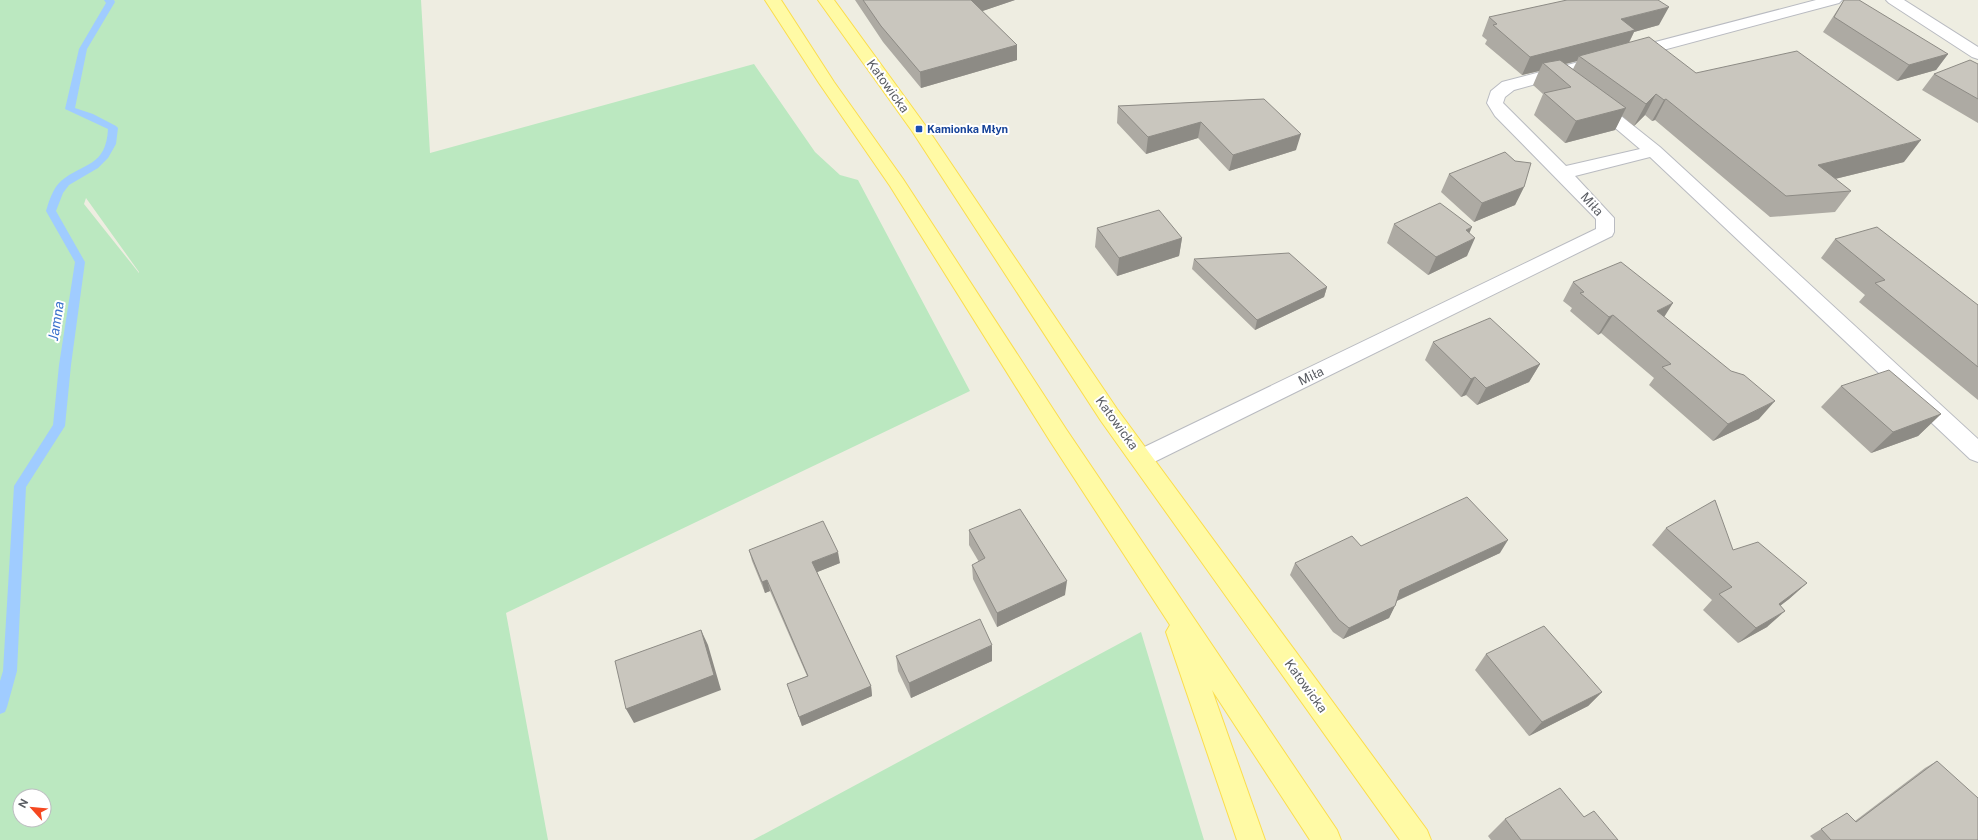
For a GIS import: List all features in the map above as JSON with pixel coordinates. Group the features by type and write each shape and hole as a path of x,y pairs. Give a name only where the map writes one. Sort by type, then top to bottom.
{"main road":[{"path":"773,0 827,83 897,183 1063,441 1327,840"},
{"name":"Katowicka","path":"826,0 919,129 1109,415 1142,458 1417,840"},
{"path":"1169,602 1251,840"}],"street":[{"name":"Miła","path":"1142,458 1605,232 1605,218 1501,112 1495,103 1497,95 1508,86 1834,0"},
{"path":"1894,0 1978,54"},
{"path":"1553,74 1654,151 1978,453"},
{"path":"1562,173 1654,151"}],"green space":[{"path":"0,0 421,0 430,153 754,64 815,152 840,175 858,180 970,391 506,613 548,840 0,840","holes":["86,198 139,272 84,204"]},
{"path":"1141,632 1204,840 753,840"}],"building":[{"path":"863,0 971,0 1017,45 920,72 881,26"},
{"path":"1567,0 1658,0 1669,7 1621,19 1635,30 1530,57 1493,25 1497,24 1489,17"},
{"path":"1844,0 1859,0 1948,54 1909,65 1834,17"},
{"path":"1649,37 1696,73 1797,51 1921,140 1818,165 1851,191 1786,196 1666,99 1664,100 1656,94 1646,104 1579,56"},
{"path":"1560,60 1626,108 1576,121 1544,93 1571,87 1543,63"},
{"path":"1970,60 1978,64 1978,99 1934,74"},
{"path":"1264,99 1301,134 1233,155 1201,122 1148,137 1118,106"},
{"path":"1505,152 1515,161 1531,163 1524,187 1482,203 1449,174"},
{"path":"1440,203 1472,227 1466,230 1475,238 1436,257 1394,224"},
{"path":"1159,210 1182,238 1119,258 1097,228"},
{"path":"1877,227 1978,305 1978,367 1875,283 1885,280 1835,239"},
{"path":"1289,253 1327,287 1257,320 1194,259"},
{"path":"1621,262 1673,303 1657,311 1731,371 1744,375 1775,401 1728,424 1662,367 1671,364 1613,315 1609,317 1580,293 1584,292 1573,282"},
{"path":"1490,318 1540,364 1486,388 1475,377 1471,379 1433,342"},
{"path":"1889,370 1941,414 1893,432 1841,386"},
{"path":"1467,497 1508,540 1400,590 1395,606 1349,628 1339,620 1295,563 1352,536 1361,546"},
{"path":"1715,500 1733,550 1758,542 1807,583 1779,604 1785,611 1756,628 1719,594 1732,587 1666,528"},
{"path":"1020,509 1067,581 997,613 972,565 985,558 969,530"},
{"path":"823,521 838,552 812,562 871,686 799,717 787,684 808,676 767,580 762,582 749,550"},
{"path":"980,619 992,645 909,683 896,656"},
{"path":"1544,626 1602,692 1542,722 1486,654"},
{"path":"701,630 714,675 626,709 615,661"},
{"path":"1937,761 1978,798 1978,840 1831,840 1821,829 1847,813 1856,822"},
{"path":"1560,788 1584,817 1594,811 1618,840 1521,840 1505,819"}],"waterway":[{"name":"Jamna","path":"0,707 10,671 20,486 59,426 65,365 80,262 51,211 56,196 62,186 95,166 105,156 111,144 113,128 90,116 70,109 83,49 111,2 108,0"}],"place":[{"name":"Kamionka Młyn","path":"919,129"}]}
